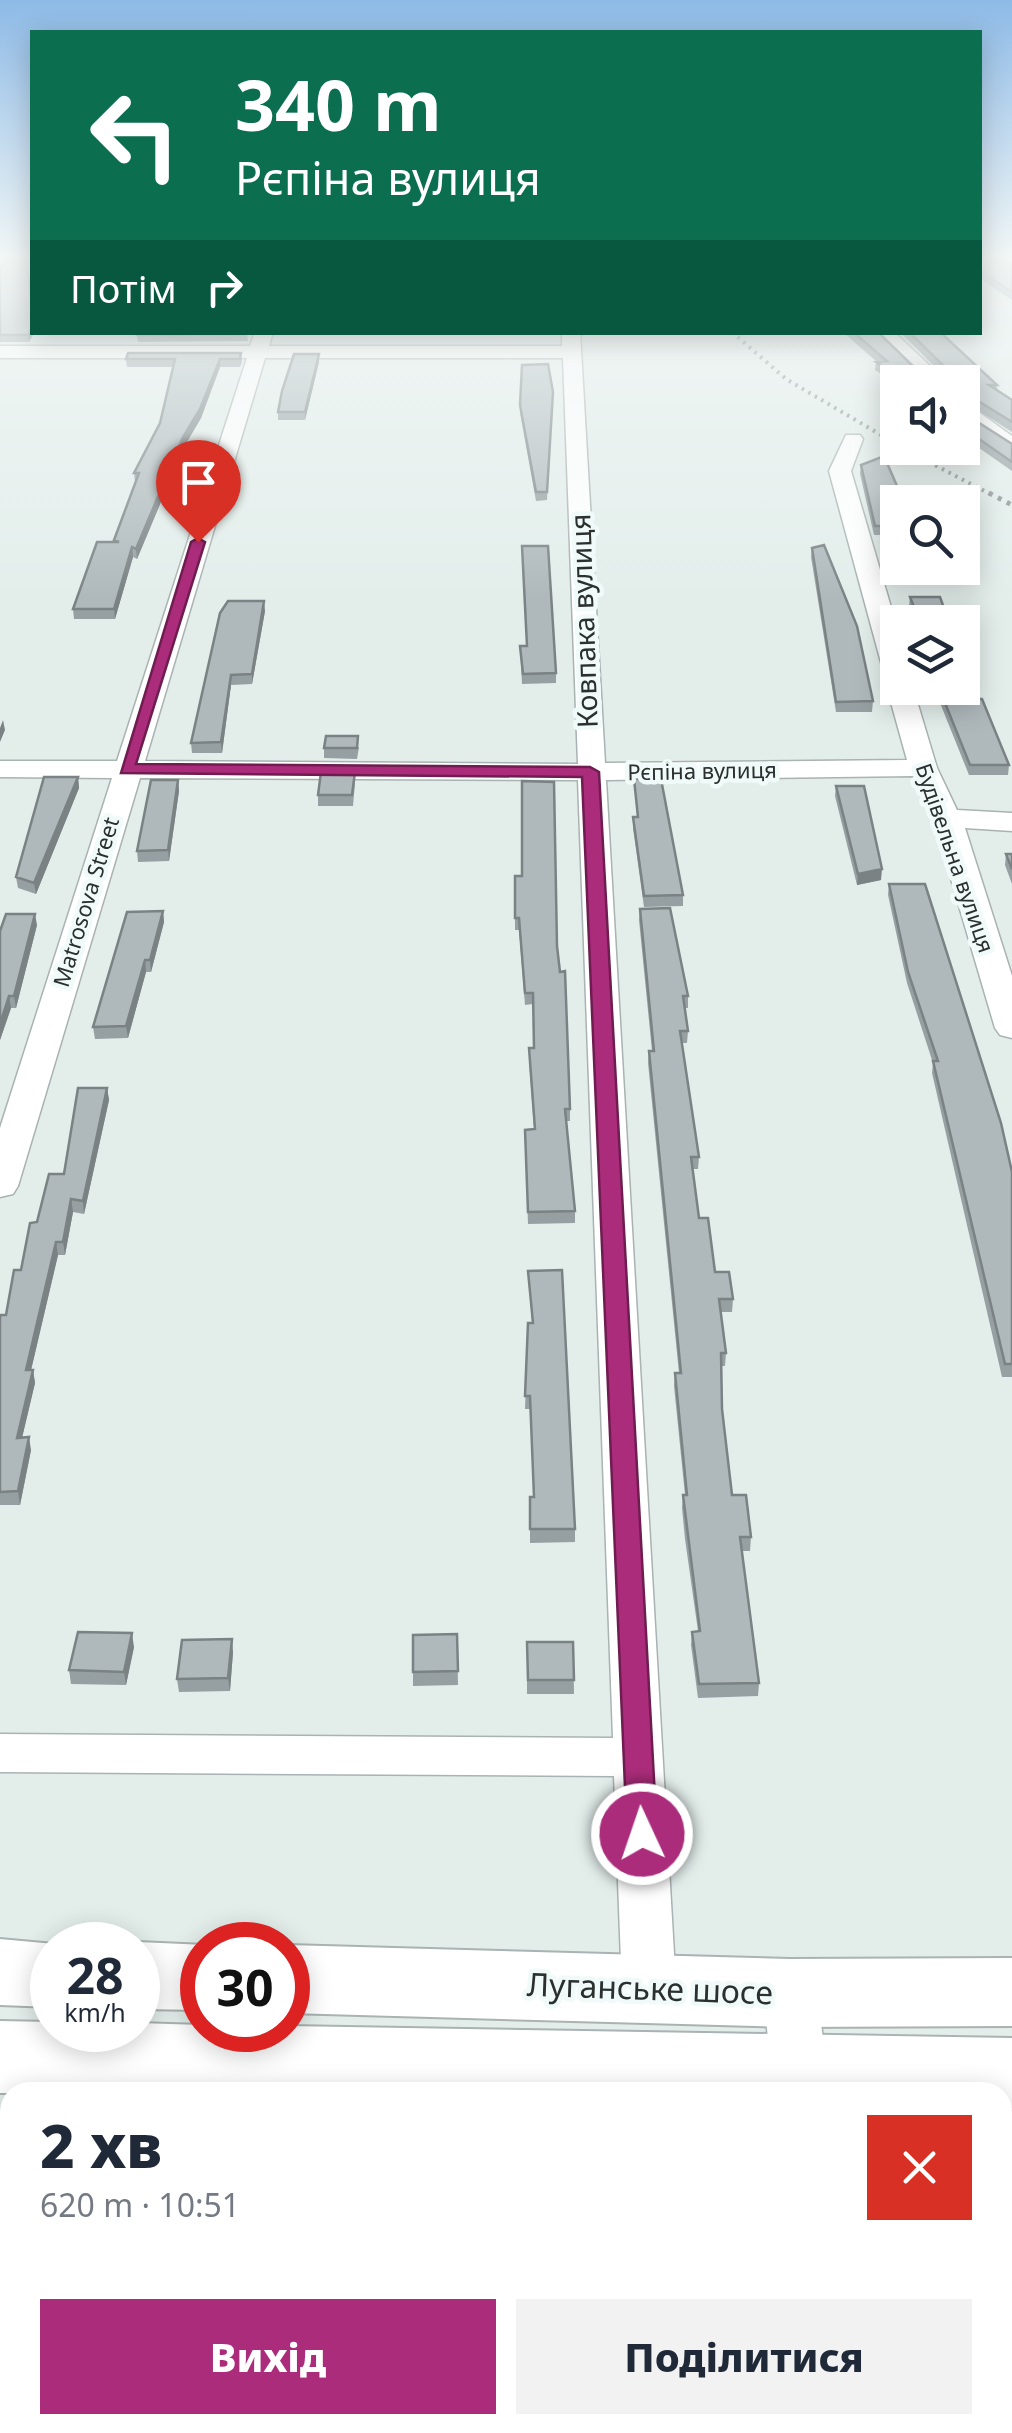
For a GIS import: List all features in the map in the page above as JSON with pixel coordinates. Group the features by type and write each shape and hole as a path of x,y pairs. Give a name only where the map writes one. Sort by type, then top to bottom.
{"main road":[{"path":"0,1972 30,1973"},
{"name":"Луганське шосе","path":"310,1980 790,1994 1012,1992"},
{"path":"0,2057 801,2082 1012,2074"}],"street":[{"name":"Matrosova Street","path":"0,1186 252,372"},
{"name":"Ковпака вулиця","path":"573,372 649,1988"},
{"path":"980,420 1012,446"},
{"path":"854,440 840,471 880,614"},
{"name":"Будівельна вулиця","path":"905,705 923,768 946,818 1012,1028"},
{"name":"Рєпіна вулиця","path":"0,768 590,772 923,768"},
{"path":"946,818 1012,822"},
{"path":"0,1752 638,1758"},
{"path":"790,1994 801,2082"}],"building":[{"path":"172,372 215,372 136,549 132,547 114,609 73,609 97,542 119,542 114,540 139,473 134,473 160,423"},
{"path":"288,372 315,372 305,412 278,412"},
{"path":"522,372 549,372 553,392 547,492 536,492 520,405"},
{"path":"980,372 997,385 989,385 1012,400 1012,422 980,402"},
{"path":"980,424 1012,444 1012,462 980,440"},
{"path":"880,458 880,465 888,465 897,485 880,485 880,526 875,526 861,465"},
{"path":"824,545 857,626 873,701 836,702 812,548"},
{"path":"522,546 548,546 556,673 523,674 520,646 527,646"},
{"path":"910,597 940,597 943,605 913,605"},
{"path":"228,601 264,601 252,674 231,675 221,742 191,743 220,613"},
{"path":"982,699 1009,765 970,765 946,705 980,705"},
{"path":"326,736 358,736 357,748 324,748"},
{"path":"321,772 355,772 352,795 318,795"},
{"path":"44,777 78,777 34,883 16,877"},
{"path":"634,779 661,779 683,895 644,896 633,817 638,817"},
{"path":"151,780 178,780 168,850 137,851"},
{"path":"522,781 554,782 557,946 560,972 565,971 570,1109 565,1109 575,1211 528,1212 525,1130 535,1129 529,1048 534,1048 533,993 525,993 519,918 515,918 515,876 522,876"},
{"path":"836,786 864,786 882,869 858,874"},
{"path":"889,884 925,884 1001,1123 1012,1172 1012,1364 1005,1364 933,1061 938,1061 908,972"},
{"path":"670,908 688,996 683,996 688,1031 680,1031 699,1157 691,1157 699,1218 708,1218 715,1272 729,1272 733,1299 719,1299 726,1353 721,1353 722,1409 732,1495 746,1495 751,1537 740,1537 759,1683 699,1684 692,1632 700,1631 683,1495 687,1495 675,1373 681,1373 649,1051 654,1051 640,909"},
{"path":"163,911 126,1026 93,1027 127,912"},
{"path":"6,914 35,914 14,996 9,996 0,1024 0,931"},
{"path":"78,1088 107,1088 83,1201 71,1199 63,1242 56,1242 26,1370 33,1370 17,1438 29,1437 18,1491 0,1492 0,1317 6,1315 14,1270 21,1270 30,1223 37,1222 49,1174 64,1174"},
{"path":"562,1270 575,1529 530,1529 530,1497 534,1497 530,1396 525,1396 528,1323 533,1323 528,1271"},
{"path":"78,1632 132,1633 124,1672 69,1670"},
{"path":"457,1634 458,1671 413,1672 413,1635"},
{"path":"232,1639 228,1678 177,1679 182,1640"},
{"path":"527,1642 573,1642 574,1680 528,1680"}],"railway":[{"path":"777,372 880,434"},
{"path":"935,465 994,496"},
{"path":"989,493 1012,505"}],"route":[{"path":"198,542 126,769 590,772 642,1834"}]}
